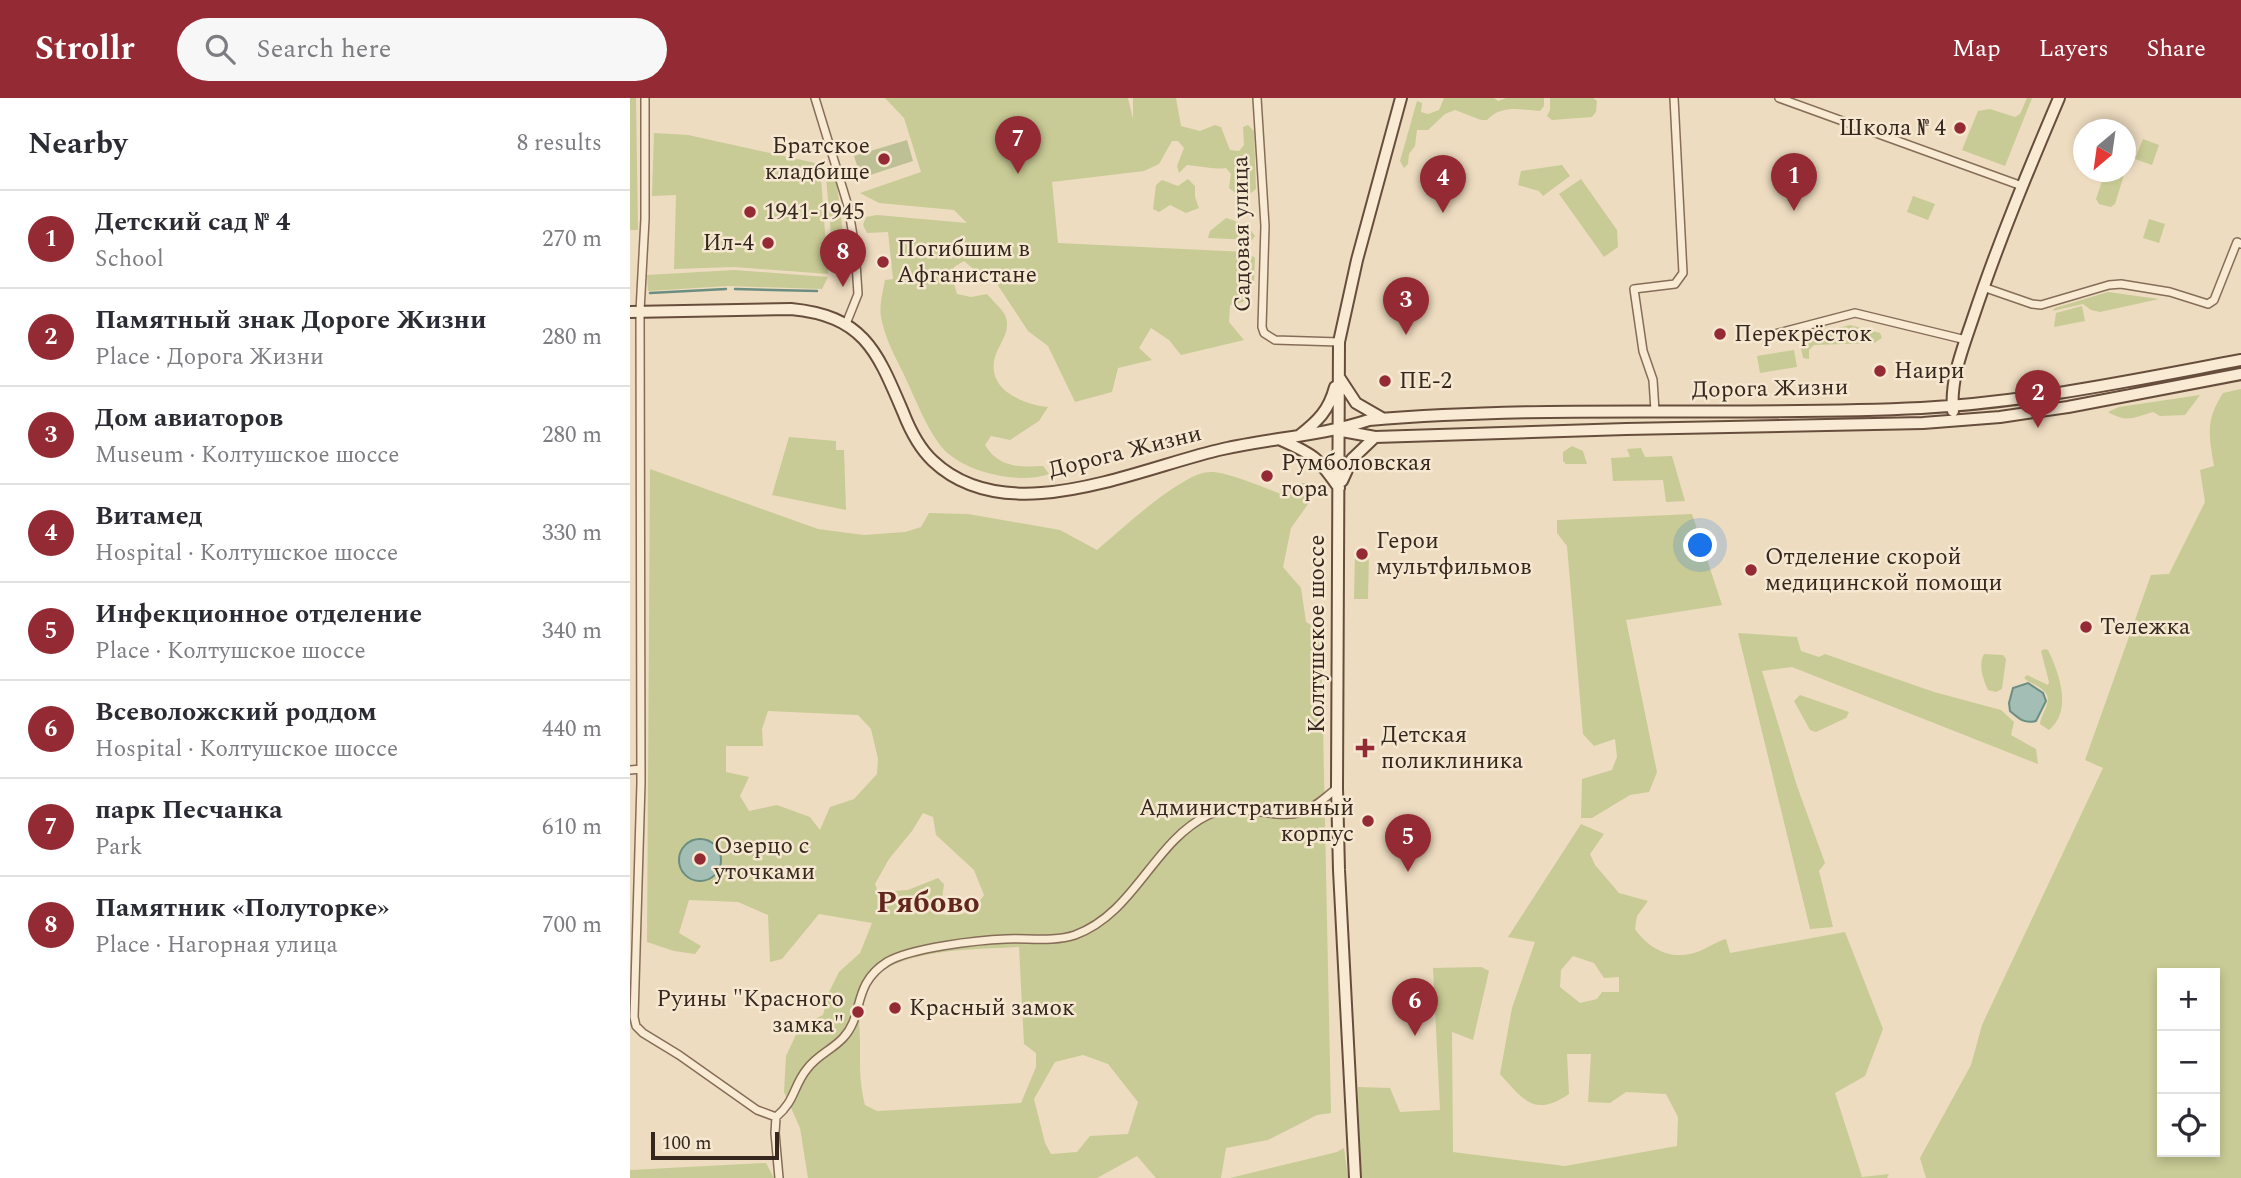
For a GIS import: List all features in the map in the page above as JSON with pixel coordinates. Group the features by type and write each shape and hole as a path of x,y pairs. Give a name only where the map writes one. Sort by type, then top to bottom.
{"main road":[{"name":"Колтушское шоссе","path":"1355,1178 1337,788 1339,342 1357,260 1401,98"},
{"path":"1953,421 1955,373 1983,287 2059,98"},
{"name":"Дорога Жизни","path":"635,311 808,310 846,324 870,345 880,361 910,430 934,462 951,475 990,490 1037,495 1067,491 1221,449 1339,430 1368,420 1655,411 1922,408 2084,390 2241,360"},
{"name":"Дорога Жизни","path":"1339,430 1375,438 1953,421 2068,407 2241,374"},
{"path":"1338,375 1356,403 1384,419"},
{"path":"1298,436 1325,412 1338,375"},
{"path":"1339,488 1352,458 1375,438"},
{"path":"1278,439 1315,456 1339,488"}],"street":[{"path":"645,98 645,219 635,311 642,769 634,1017 636,1026 643,1033 757,1110 776,1118"},
{"path":"815,98 848,206 855,247 858,294 846,324"},
{"name":"Садовая улица","path":"1257,98 1265,226 1262,327 1268,338 1275,340 1339,342"},
{"path":"1655,411 1653,380 1643,351 1634,289 1675,284 1683,273 1674,98"},
{"path":"1779,98 2022,186"},
{"path":"1983,287 2032,304 2041,304 2120,284 2170,292 2208,304 2214,300 2237,242 2241,244"},
{"path":"1763,337 1855,313 1966,340"},
{"path":"630,770 642,769"},
{"path":"779,1178 776,1118 794,1096 804,1071 843,1038 866,981 890,960 909,953 991,940 1074,936 1107,916 1130,895 1172,842 1189,826 1210,814 1230,809 1298,813 1317,805 1337,788"},
{"path":"630,899 639,895"}],"green space":[{"path":"630,98 636,98 638,230 630,230"},
{"path":"885,98 1128,98 1133,119 1133,98 1176,98 1181,126 1200,131 1215,125 1221,127 1230,150 1239,151 1244,145 1243,127 1248,125 1254,131 1256,189 1243,199 1229,188 1231,174 1226,168 1187,165 1179,173 1177,166 1184,148 1178,141 1172,141 1159,164 1144,171 1052,182 1058,243 1246,252 1255,258 1254,283 1243,302 1230,305 1229,322 1244,340 1181,355 1169,340 1151,328 1139,348 1152,360 1118,368 1112,392 1075,402 1048,346 1028,331 993,278 978,273 964,261 954,267 957,294 971,297 987,294 1003,312 1007,321 994,368 1001,387 1018,399 1048,407 1039,421 1010,440 991,436 985,445 1003,462 1018,466 1043,466 1049,474 1022,478 991,474 975,469 949,454 925,421 883,325 880,308 885,280 893,279 888,232 867,233 863,225 866,217 877,215 967,223 954,210 879,203 860,193 921,172 904,118"},
{"path":"1444,98 1494,98 1498,101 1506,98 1544,98 1544,106 1540,111 1505,110 1487,120 1455,110 1445,114 1428,130 1417,130 1415,146 1404,168 1400,161 1417,101 1422,103 1421,112 1428,114 1439,110"},
{"path":"1550,98 1593,98 1597,101 1596,112 1592,117 1552,120 1547,116"},
{"path":"2027,98 2032,98 2005,166 1962,150 1978,111 1990,109 2015,117 2020,114"},
{"path":"654,133 688,135 820,164 828,274 734,267 674,269 676,195 652,196"},
{"path":"2143,139 2159,145 2152,165 2136,159"},
{"name":"Братское кладбище","path":"907,140 913,161 861,178 854,156"},
{"path":"827,165 835,170 848,273 845,276 839,275 834,269"},
{"path":"1562,165 1570,176 1543,196 1539,191 1518,185 1521,171"},
{"path":"1188,179 1195,186 1199,208 1186,213 1170,205 1159,212 1153,209 1156,185 1162,180 1178,186"},
{"path":"1581,179 1617,230 1618,247 1604,257 1559,194"},
{"path":"2102,182 2122,182 2115,204 2111,207 2099,204 2096,199"},
{"path":"1913,196 1935,204 1928,220 1907,212"},
{"path":"1226,218 1242,224 1255,236 1252,240 1208,238 1210,231"},
{"path":"2149,219 2165,224 2159,243 2143,238"},
{"path":"734,270 828,277 822,289 728,286 648,291 647,275"},
{"path":"2108,292 2159,299 2100,312 2083,304 2052,311 2055,308"},
{"path":"2082,306 2085,321 2054,327 2056,313"},
{"path":"1850,325 1880,333 1882,338 1874,343 1814,345 1809,350 1809,359 1803,358 1801,344 1807,337"},
{"path":"1794,350 1797,367 1760,373 1757,356"},
{"path":"2241,389 2241,1178 1926,1178 1920,1158 1971,1065 1982,1025 2103,768 2085,760 2151,575 2169,574 2205,502 2200,470 2214,466 2210,428 2217,403 2223,393"},
{"path":"2200,395 2185,415 2160,416 2153,412 2125,418 2108,412 2119,407"},
{"path":"789,437 836,441 836,450 844,450 846,510 772,495"},
{"path":"1572,446 1583,451 1587,464 1566,464 1563,461 1563,452"},
{"path":"1641,448 1645,457 1672,456 1685,501 1666,502 1663,480 1613,481 1611,458 1630,457 1627,449"},
{"path":"650,469 818,529 864,535 905,532 921,527 929,513 968,514 1060,530 1097,550 1169,491 1199,474 1211,472 1228,475 1288,497 1302,483 1309,483 1311,500 1291,528 1283,567 1301,588 1306,622 1321,631 1331,1113 1317,1115 1268,1140 1226,1148 1221,1178 1156,1178 1137,1156 1097,1178 808,1178 800,1128 784,1092 786,1056 800,1026 823,1015 829,992 839,972 860,953 872,923 819,914 782,959 770,962 768,915 738,902 689,900 679,933 701,946 695,954 674,951 647,942","holes":["768,711 858,715 871,729 878,759 877,774 854,799 830,807 820,830 810,817 777,805 749,811 740,796 749,777 726,772 726,746 763,746 762,729","923,813 933,817 936,835 974,870 984,895 966,913 940,914 944,884 938,878 908,890 878,892 875,884 889,859","1019,947 1024,1044 1036,1053 1036,1067 1021,1103 877,1111 865,1105 861,1081 859,1018 865,989 882,971 899,963 961,950","1083,1055 1108,1064 1138,1102 1128,1134 1090,1136 1077,1152 1051,1154 1045,1143 1034,1099 1055,1062"]},
{"path":"1692,514 1722,605 1626,620 1657,772 1649,792 1630,795 1592,818 1581,818 1582,779 1612,770 1617,757 1615,739 1594,746 1583,734 1567,546 1557,533 1557,520"},
{"path":"1355,553 1369,553 1368,599 1354,599"},
{"path":"1738,633 1797,637 1801,651 1819,657 1825,654 1934,692 2001,710 2014,722 2011,735 2036,749 2038,764 1792,667 1762,671 1797,786 1825,863 1819,871 1833,927 1810,929"},
{"path":"2045,649 2052,659 2062,691 2061,712 2049,730 2040,724 2047,695 2024,678 2027,675 2048,685 2041,651"},
{"path":"1984,654 2003,655 2006,659 2002,689 1996,692 1988,690 1983,677 1981,663"},
{"path":"1800,695 1849,712 1846,718 1816,732 1810,730 1794,701"},
{"path":"1581,824 1604,834 1590,854 1595,865 1619,893 1648,901 1637,916 1635,929 1653,947 1668,954 1685,955 1698,952 1726,939 1730,953 1845,932 1883,1029 1865,1076 1835,1093 1862,1177 1889,1174 1887,1178 1362,1178 1358,1087 1390,1088 1400,1112 1440,1110 1433,968 1481,967 1489,971 1473,1040 1452,1032 1453,1152 1565,1166 1677,1146 1678,1117 1666,1094 1626,1092 1610,1103 1588,1102 1591,1054 1567,1054 1569,1094 1547,1104 1531,1103 1523,1098 1500,1074 1512,1008 1535,942 1508,937","holes":["1573,956 1594,963 1604,978 1619,977 1619,992 1602,992 1597,999 1580,1003 1560,987 1561,970"]},
{"path":"1344,1148 1348,1178 1230,1178 1337,1152"},
{"path":"766,1163 774,1178 630,1178 630,1170"}],"water":[{"path":"2028,683 2043,693 2046,701 2036,721 2032,722 2016,716 2010,711 2009,703 2013,688"},
{"path":"700,839 715,845 721,860 715,875 700,881 685,875 679,860 685,845"}],"waterway":[{"path":"650,293 726,289"},
{"path":"735,289 817,291"}],"place":[{"name":"Школа № 4","path":"1960,128"},
{"name":"Братское кладбище","path":"884,159"},
{"name":"парк Песчанка","path":"1018,174"},
{"name":"Детский сад № 4","path":"1794,211"},
{"name":"1941-1945","path":"750,212"},
{"name":"Витамед","path":"1443,213"},
{"name":"Ил-4","path":"768,243"},
{"name":"Погибшим в Афганистане","path":"883,262"},
{"name":"Памятник «Полуторке»","path":"843,287"},
{"name":"Перекрёсток","path":"1720,334"},
{"name":"Дом авиаторов","path":"1406,335"},
{"name":"Наири","path":"1880,371"},
{"name":"ПЕ-2","path":"1385,381"},
{"name":"Памятный знак Дороге Жизни","path":"2038,428"},
{"name":"Румболовская гора","path":"1267,476"},
{"name":"Герои мультфильмов","path":"1362,554"},
{"name":"Отделение скорой медицинской помощи","path":"1751,570"},
{"name":"Тележка","path":"2086,627"},
{"name":"Детская поликлиника","path":"1365,748"},
{"name":"Административный корпус","path":"1368,821"},
{"name":"Озерцо с уточками","path":"700,859"},
{"name":"Инфекционное отделение","path":"1408,872"},
{"name":"Красный замок","path":"895,1008"},
{"name":"Руины \"Красного замка\"","path":"858,1012"},
{"name":"Всеволожский роддом","path":"1415,1036"}],"district":[{"name":"Рябово","path":"928,903"}]}
